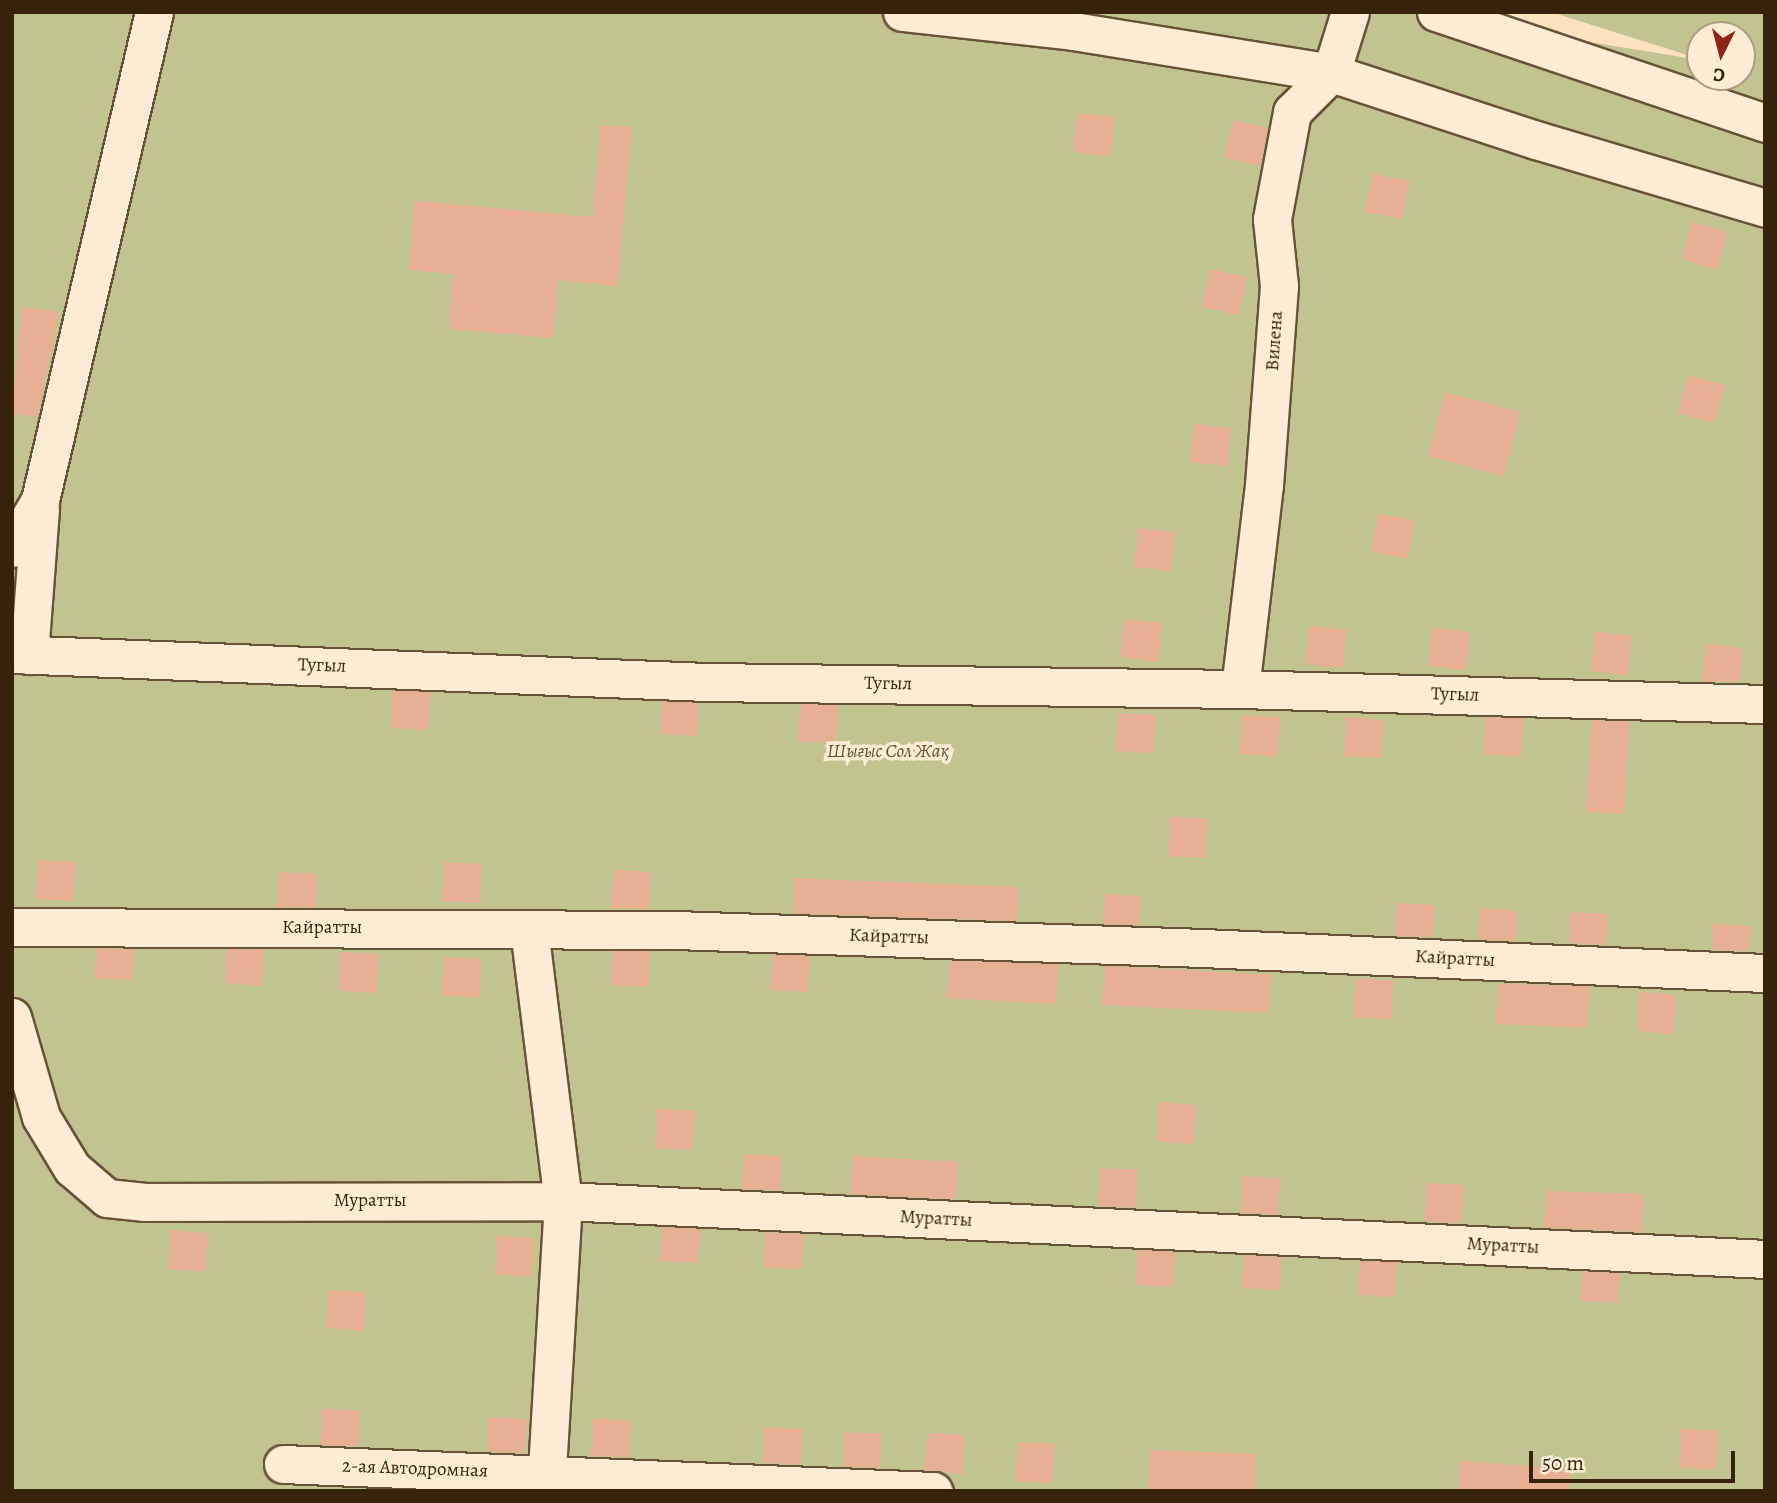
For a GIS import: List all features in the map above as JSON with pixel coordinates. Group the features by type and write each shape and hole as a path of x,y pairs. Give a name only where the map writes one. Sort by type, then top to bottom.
{"street":[{"path":"21,654 40,500 154,12"},
{"path":"902,12 1075,22 1331,73 1536,140 1765,208"},
{"name":"Вилена","path":"1240,689 1264,485 1279,286 1272,219 1292,112 1331,73 1350,12"},
{"path":"1436,12 1765,123"},
{"path":"12,548 40,500"},
{"name":"Тугыл","path":"21,654 705,682 1240,689 1765,704"},
{"name":"Кайратты","path":"12,927 529,929 1189,947 1765,973"},
{"path":"529,929 563,1200 547,1482"},
{"name":"Муратты","path":"12,1017 41,1117 72,1168 107,1198 143,1202 563,1200 1765,1259"},
{"name":"2-ая Автодромная","path":"283,1464 547,1482 933,1491"}],"green space":[{"name":"Шығыс Сол Жақ","path":"12,12 1405,12 1686,58 1686,91 1756,91 1756,21 1686,21 1686,55 1551,12 1765,12 1765,1491 12,1491"}],"building":[{"path":"1077,113 1115,117 1110,156 1073,152"},
{"path":"1233,120 1268,128 1261,166 1225,158"},
{"path":"601,125 632,127 618,286 558,280 553,338 449,329 453,274 409,270 415,201 593,217"},
{"path":"1373,174 1410,181 1402,219 1365,212"},
{"path":"1692,222 1728,232 1718,270 1682,259"},
{"path":"1210,269 1247,277 1239,315 1202,307"},
{"path":"22,307 59,312 38,417 12,414"},
{"path":"1688,375 1725,385 1714,423 1678,413"},
{"path":"1445,392 1521,412 1504,476 1428,456"},
{"path":"1194,424 1231,428 1227,466 1190,462"},
{"path":"1378,514 1415,520 1408,559 1371,551"},
{"path":"1138,528 1175,532 1171,571 1134,567"},
{"path":"1125,619 1162,623 1158,662 1120,657"},
{"path":"1310,626 1347,630 1343,668 1305,664"},
{"path":"1432,628 1470,632 1466,670 1428,666"},
{"path":"1595,632 1632,636 1628,675 1591,671"},
{"path":"1706,644 1743,648 1740,682 1702,681"},
{"path":"393,690 431,692 428,730 391,728"},
{"path":"662,701 699,703 697,736 660,734"},
{"path":"800,704 838,705 836,744 798,741"},
{"path":"1119,713 1156,715 1154,753 1116,751"},
{"path":"1242,715 1280,717 1278,756 1240,754"},
{"path":"1346,717 1383,720 1381,758 1343,756"},
{"path":"1486,717 1524,718 1521,757 1484,754"},
{"path":"1592,720 1629,721 1624,814 1586,812"},
{"path":"1170,817 1207,819 1205,858 1168,856"},
{"path":"38,860 76,862 73,901 36,899"},
{"path":"445,862 482,864 480,903 442,901"},
{"path":"614,870 651,872 649,909 611,908"},
{"path":"279,872 317,874 315,907 277,907"},
{"path":"795,878 1019,887 1017,921 793,913"},
{"path":"1104,894 1141,896 1140,925 1103,924"},
{"path":"1397,903 1435,905 1433,937 1395,936"},
{"path":"1480,908 1517,911 1515,941 1478,939"},
{"path":"1571,912 1608,914 1606,945 1569,943"},
{"path":"1713,924 1751,926 1749,951 1712,950"},
{"path":"96,948 134,949 132,980 95,978"},
{"path":"227,949 264,949 262,986 225,983"},
{"path":"613,951 650,951 648,987 611,985"},
{"path":"341,952 379,954 376,993 339,991"},
{"path":"773,954 810,956 808,992 771,990"},
{"path":"444,957 482,959 479,998 442,995"},
{"path":"950,960 1059,965 1056,1004 947,998"},
{"path":"1105,966 1271,975 1269,1013 1102,1005"},
{"path":"1356,978 1394,981 1391,1019 1354,1017"},
{"path":"1498,984 1590,986 1587,1028 1496,1024"},
{"path":"1639,992 1676,995 1674,1034 1637,1031"},
{"path":"1159,1102 1196,1105 1194,1144 1157,1141"},
{"path":"657,1109 695,1111 692,1150 655,1148"},
{"path":"744,1154 782,1156 780,1190 742,1189"},
{"path":"853,1156 958,1162 956,1199 851,1194"},
{"path":"1101,1168 1138,1170 1136,1208 1098,1206"},
{"path":"1243,1176 1280,1178 1278,1214 1241,1213"},
{"path":"1426,1183 1464,1185 1461,1223 1424,1221"},
{"path":"1546,1191 1644,1194 1642,1232 1544,1227"},
{"path":"662,1227 700,1229 698,1263 660,1261"},
{"path":"171,1230 208,1233 206,1271 168,1269"},
{"path":"766,1232 804,1234 802,1269 764,1267"},
{"path":"497,1236 534,1238 532,1277 495,1274"},
{"path":"1137,1250 1175,1252 1173,1287 1135,1285"},
{"path":"1244,1255 1282,1257 1280,1290 1242,1288"},
{"path":"1360,1260 1397,1262 1395,1297 1358,1295"},
{"path":"1583,1271 1620,1273 1618,1303 1581,1301"},
{"path":"329,1290 366,1292 364,1331 326,1328"},
{"path":"322,1409 360,1411 358,1446 320,1445"},
{"path":"489,1417 527,1419 525,1453 487,1451"},
{"path":"593,1418 631,1421 629,1457 591,1456"},
{"path":"765,1427 803,1429 801,1464 763,1463"},
{"path":"1681,1429 1718,1431 1716,1470 1679,1467"},
{"path":"845,1432 882,1434 880,1468 843,1466"},
{"path":"928,1433 965,1435 963,1474 925,1470"},
{"path":"1018,1442 1055,1444 1052,1483 1015,1481"},
{"path":"1151,1450 1256,1454 1254,1491 1148,1489"},
{"path":"1460,1461 1571,1469 1569,1491 1459,1491"}]}
